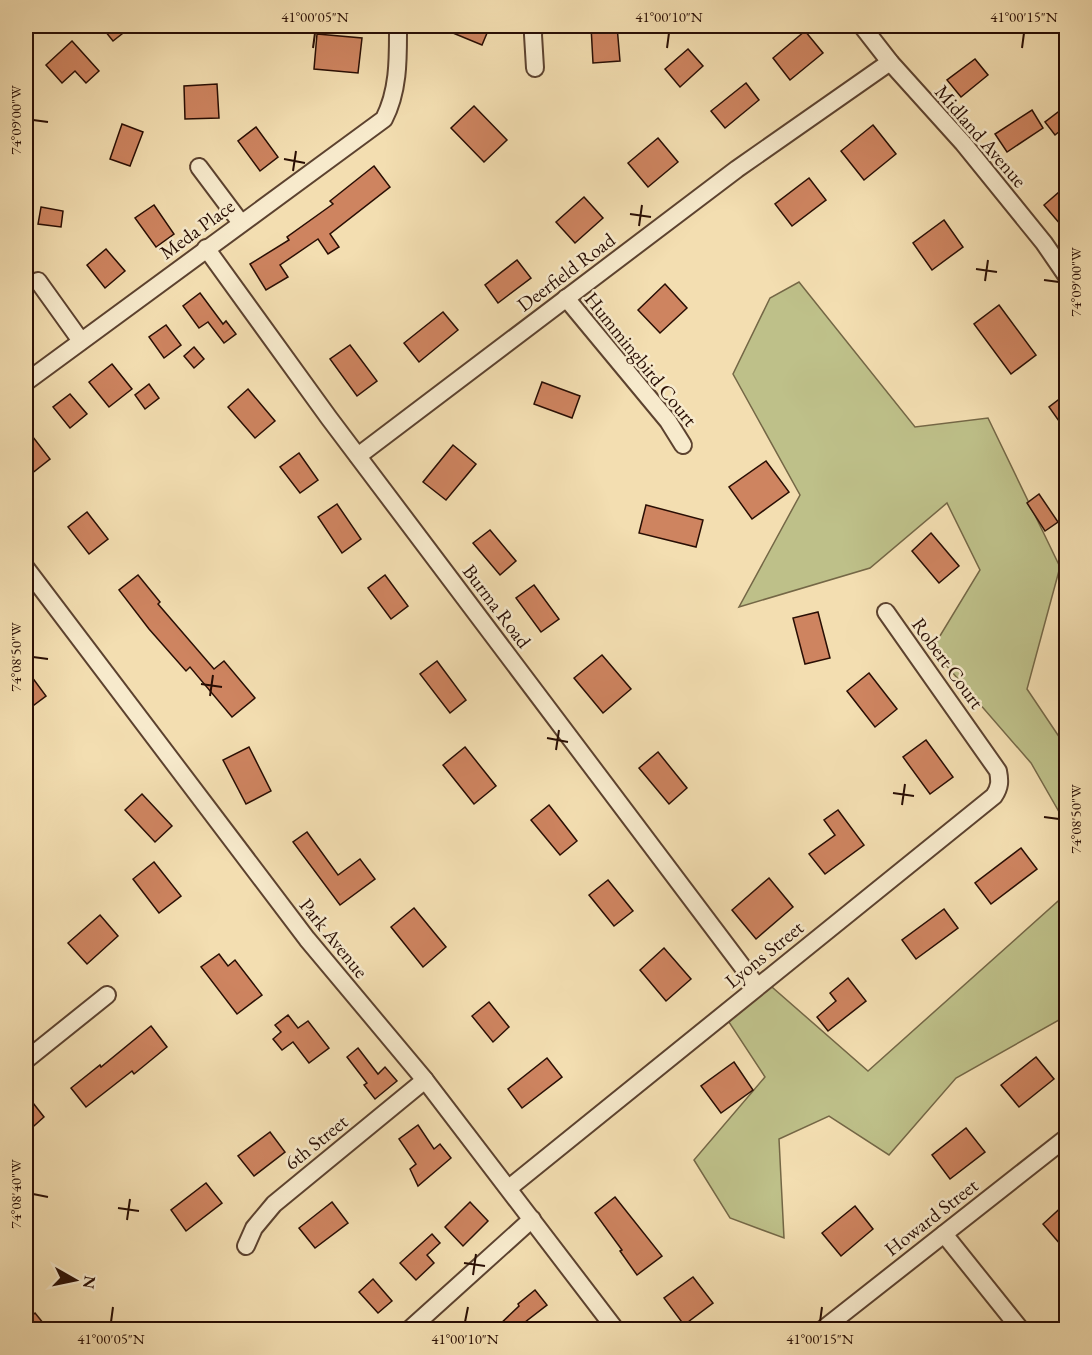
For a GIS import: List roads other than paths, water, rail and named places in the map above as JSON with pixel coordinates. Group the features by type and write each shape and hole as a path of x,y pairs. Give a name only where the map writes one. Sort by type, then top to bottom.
{"street":[{"name":"Meda Place","path":"26,382 384,119 390,107 398,68 398,26"},
{"path":"534,26 532,36 535,68"},
{"name":"Midland Avenue","path":"862,26 890,62 963,143 1044,243 1066,275"},
{"name":"Deerfield Road","path":"358,456 737,169 890,62"},
{"path":"199,167 241,223"},
{"name":"Burma Road","path":"206,248 358,456 757,986"},
{"path":"38,281 81,341"},
{"name":"Hummingbird Court","path":"566,298 668,421 683,445"},
{"name":"Park Avenue","path":"26,568 307,939 425,1080 616,1329"},
{"name":"Robert Court","path":"886,612 976,738"},
{"name":"Lyons Street","path":"509,1188 994,796 1000,780 998,771 976,738"},
{"path":"26,1060 107,995"},
{"name":"6th Street","path":"246,1246 254,1228 274,1203 425,1080"},
{"name":"Howard Street","path":"822,1329 1066,1138"},
{"path":"409,1329 532,1219"},
{"path":"944,1234 1021,1329"}]}
